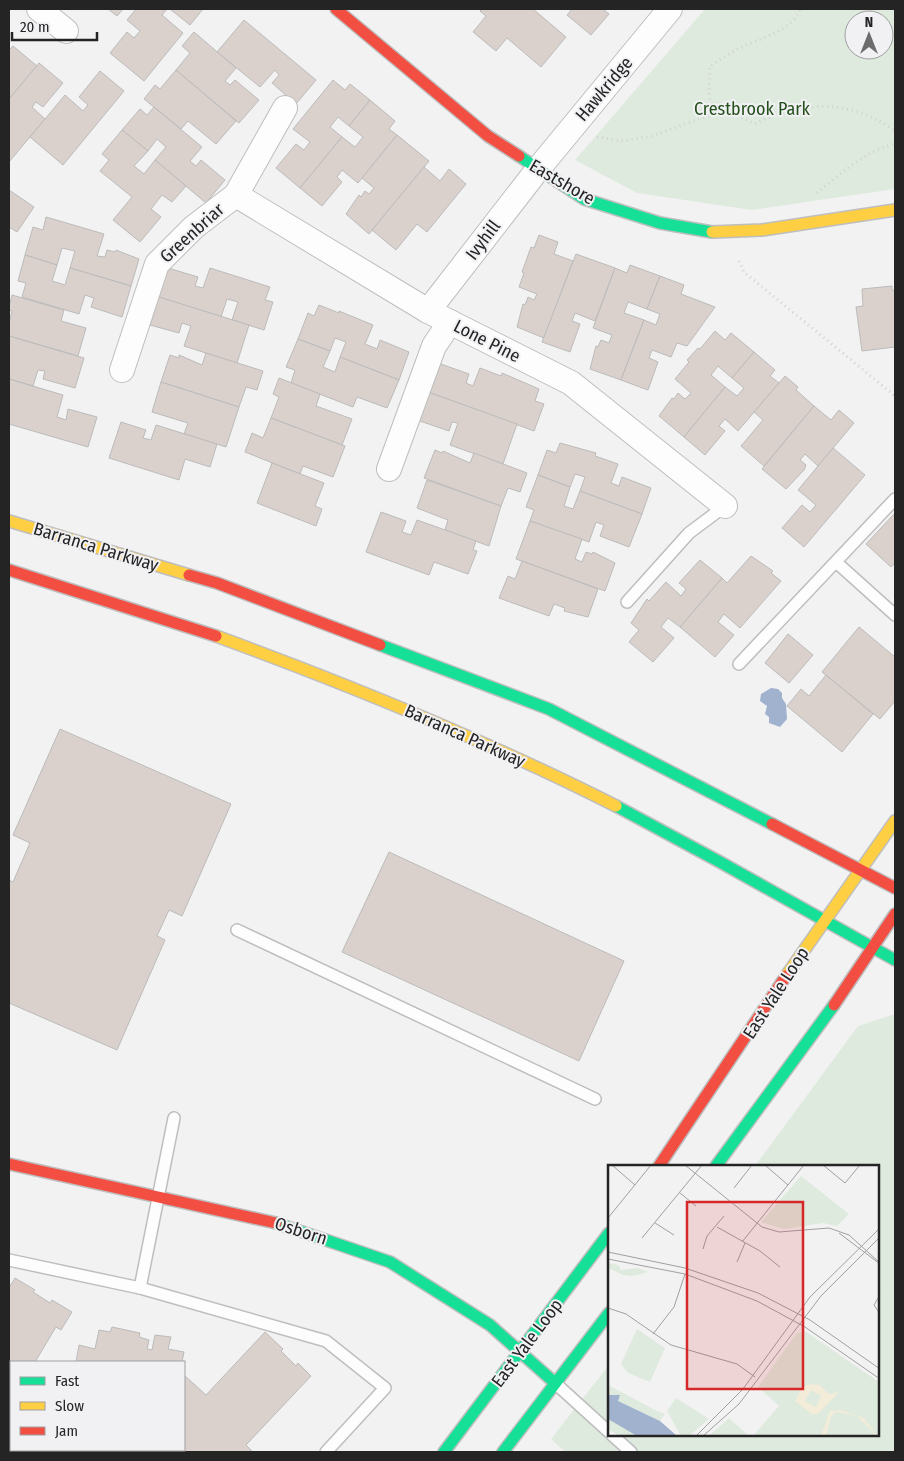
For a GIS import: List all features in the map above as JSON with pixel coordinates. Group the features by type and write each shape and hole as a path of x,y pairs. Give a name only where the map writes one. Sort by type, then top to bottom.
{"main road":[{"name":"Eastshore","path":"336,9 488,136 584,199 660,223 714,232 762,230 895,210"},
{"name":"Barranca Parkway","path":"9,520 217,583 549,709 895,888"},
{"name":"Barranca Parkway","path":"9,570 208,632 401,708 540,769 611,804 824,919 895,960"},
{"name":"East Yale Loop","path":"660,1165 824,919 895,821"},
{"path":"717,1165 847,986 895,914"},
{"name":"Osborn","path":"9,1164 287,1225 390,1262 490,1325 554,1383"},
{"name":"East Yale Loop","path":"444,1452 608,1234"},
{"path":"507,1448 554,1383 608,1314"}],"street":[{"path":"39,9 66,30"},
{"name":"Hawkridge","path":"538,169 670,9"},
{"name":"Greenbriar","path":"122,370 157,264 194,227 236,195 285,108"},
{"name":"Ivyhill","path":"428,311 538,169"},
{"name":"Lone Pine","path":"236,195 428,311 571,383 725,506"},
{"path":"389,469 434,346 450,322"}],"lane":[{"path":"739,664 895,499"},
{"path":"627,602 689,533 725,506"},
{"path":"836,562 895,614"},
{"path":"237,930 595,1099"},
{"path":"140,1288 174,1118"},
{"path":"9,1260 140,1288 326,1341 385,1388 326,1452"},
{"path":"554,1383 608,1431"},
{"path":"613,1436 631,1452"},
{"path":"507,1448 522,1452"}],"path":[{"path":"716,113 709,96 710,66 738,49 781,29 797,17 800,9"},
{"path":"592,136 623,141 652,136 716,113 737,115 754,124 779,113 816,105 836,106 878,118 895,131"},
{"path":"814,195 840,174 882,147 895,144"},
{"path":"739,261 744,272 895,396"}],"green space":[{"name":"Crestbrook Park","path":"705,9 895,9 895,189 752,210 637,193 575,160"},
{"path":"895,1014 895,1452 565,1452 551,1439 608,1366 608,1436 879,1436 879,1165 756,1165 858,1026"}],"water":[{"path":"771,688 778,689 782,693 782,698 786,704 787,719 780,727 769,723 769,717 765,714 767,706 760,701 761,694"}],"building":[{"path":"108,9 123,9 117,16"},
{"path":"136,9 167,9 162,15 183,33 144,81 110,53 127,32 134,38 140,31 127,20"},
{"path":"170,9 203,9 190,25"},
{"path":"482,9 533,9 566,37 541,67 507,38 496,51 473,32 486,16 480,11"},
{"path":"572,9 606,9 604,10 609,14 591,35 567,15"},
{"path":"244,20 316,80 296,104 272,83 279,75 275,70 260,87 217,52"},
{"path":"194,32 236,68 225,81 230,85 235,80 259,100 239,123 176,70 190,53 182,46"},
{"path":"13,46 37,66 9,99 9,50"},
{"path":"39,63 63,83 43,107 36,102 32,107 45,119 9,162 9,99"},
{"path":"176,70 236,121 216,144 188,121 181,129 144,99 155,85 160,89"},
{"path":"100,71 124,91 63,165 30,137 65,95 83,111 88,105 79,97"},
{"path":"333,80 345,90 350,84 370,100 349,126 338,117 330,127 342,137 300,188 276,168 296,144 304,150 310,142 293,129"},
{"path":"370,100 395,121 389,129 397,135 358,183 342,170 337,177 342,182 322,206 300,188 342,137 355,147 363,137 349,126"},
{"path":"154,107 202,147 190,161 196,166 201,160 225,180 206,203 155,160 166,147 157,139 148,151 122,130 140,109 147,115"},
{"path":"122,130 148,151 134,166 144,174 155,160 186,186 172,202 162,195 151,209 161,217 140,242 113,220 132,197 100,171 109,160 102,154"},
{"path":"397,135 429,161 369,234 346,214 359,195 361,197 365,191 369,194 374,188 362,178"},
{"path":"424,167 440,181 449,169 466,184 427,232 417,224 396,250 372,230"},
{"path":"9,190 34,207 17,232 9,227"},
{"path":"46,217 104,234 97,256 105,257 107,250 115,252 116,250 139,259 131,286 70,268 75,251 62,248 57,265 25,255 33,227 43,230"},
{"path":"539,235 558,242 554,254 573,261 544,338 517,327 523,304 525,305 528,297 534,300 537,294 519,287 531,247 534,248"},
{"path":"576,254 615,268 595,321 575,313 572,321 580,324 570,352 542,342"},
{"path":"25,255 57,265 52,281 65,285 70,268 131,286 122,317 91,307 94,298 85,295 79,314 22,297 26,283 18,281"},
{"path":"630,265 660,276 647,309 628,302 624,313 644,320 621,380 590,369 596,346 598,347 601,340 609,343 612,335 593,328 615,268 627,273"},
{"path":"168,268 198,277 195,286 203,288 210,268 270,287 265,300 273,302 264,330 232,320 238,302 227,299 221,317 159,297"},
{"path":"660,276 684,285 681,294 715,307 687,346 677,343 671,357 652,350 649,358 658,362 648,390 621,380 644,320 656,325 660,314 647,309"},
{"path":"892,286 892,290 895,290 895,347 862,351 856,307 863,306 862,289"},
{"path":"12,295 64,310 61,321 86,328 78,356 9,336 9,323 12,311 9,310 9,307"},
{"path":"159,297 249,325 237,363 184,346 191,326 182,323 179,333 150,325"},
{"path":"319,305 373,325 365,344 377,349 380,340 409,352 399,380 340,357 346,342 335,338 330,351 298,339 308,313 314,316"},
{"path":"715,331 725,340 731,333 754,352 732,378 718,366 711,375 725,387 684,437 659,416 678,393 685,399 691,393 675,379 689,362 687,360 698,348 700,349"},
{"path":"9,336 84,358 75,388 43,379 45,371 38,370 33,386 9,379"},
{"path":"298,339 330,351 323,367 335,372 340,357 399,380 387,408 357,397 353,407 291,383 295,370 286,367"},
{"path":"754,352 775,370 770,376 779,383 738,431 725,419 719,426 725,431 705,455 684,437 725,387 737,396 744,388 732,378"},
{"path":"206,353 263,371 257,390 246,387 239,407 161,382 170,355 179,358 179,355 202,365"},
{"path":"438,363 469,374 466,383 473,386 480,368 501,376 502,373 539,389 535,401 544,404 534,431 428,392"},
{"path":"785,376 798,387 796,390 814,406 764,466 741,446 763,420 754,412"},
{"path":"279,378 320,394 316,406 352,419 342,445 271,418 279,397 273,394"},
{"path":"9,379 63,395 57,417 66,420 68,409 97,417 88,447 9,424"},
{"path":"161,382 239,407 226,447 184,434 188,423 152,412"},
{"path":"428,392 517,424 503,464 450,445 458,423 452,422 449,431 417,420"},
{"path":"814,406 831,420 839,410 854,423 818,466 805,454 800,460 806,465 804,470 786,489 762,469"},
{"path":"271,418 345,446 333,477 303,466 300,474 245,452 252,433 263,438"},
{"path":"121,422 146,430 143,438 151,440 156,425 217,444 210,467 185,459 179,480 109,458"},
{"path":"560,443 596,453 595,456 618,464 611,483 619,486 622,477 651,488 642,514 580,491 585,477 575,474 570,487 538,475 547,450 556,453"},
{"path":"833,448 865,475 804,547 782,528 802,505 810,512 816,505 798,490"},
{"path":"435,450 442,453 443,451 470,463 474,453 527,473 520,492 508,488 501,506 424,478"},
{"path":"272,463 324,483 315,506 322,509 316,526 257,503"},
{"path":"538,475 570,487 564,506 573,509 580,491 642,514 629,547 600,536 604,525 596,522 589,542 530,521 534,510 526,507"},
{"path":"427,480 501,506 489,546 445,530 448,520 417,508"},
{"path":"381,512 406,521 402,532 411,535 417,520 476,541 473,550 477,551 468,574 434,562 429,575 366,552"},
{"path":"895,513 895,563 891,567 866,544"},
{"path":"530,521 582,539 575,559 582,562 586,552 592,554 593,552 615,563 605,591 516,559"},
{"path":"751,556 773,571 771,573 781,581 740,628 724,614 718,622 734,635 715,657 680,627 722,578 727,583"},
{"path":"700,560 722,578 680,627 668,618 661,627 674,638 653,662 629,642 639,630 631,623 647,599 649,601 666,582 681,596 686,589 679,583"},
{"path":"522,561 598,589 588,617 564,611 565,608 554,604 549,616 499,598 508,576 515,579"},
{"path":"859,627 895,657 895,701 880,719 822,672"},
{"path":"788,634 813,655 789,683 765,663"},
{"path":"826,675 873,714 842,752 787,706 801,689 809,696"},
{"path":"60,729 231,804 182,916 169,910 157,936 165,940 117,1050 9,1003 9,880 13,882 30,843 13,835"},
{"path":"389,852 624,961 579,1061 342,952"},
{"path":"15,1278 35,1290 33,1292 50,1303 52,1300 72,1312 61,1330 56,1327 36,1361 10,1361 9,1424 9,1288"},
{"path":"112,1327 140,1333 139,1337 149,1340 147,1349 152,1350 155,1335 171,1337 168,1349 184,1352 182,1361 76,1361 79,1345 95,1349 99,1330 110,1332"},
{"path":"265,1332 283,1349 281,1351 296,1366 298,1363 311,1376 246,1445 251,1452 171,1452 170,1451 185,1451 185,1376 206,1395"},
{"path":"146,1451 148,1452 127,1452"}],"traffic: fast":[{"path":"519,156 584,199 660,223 712,232"},
{"path":"380,645 549,709 772,824"},
{"path":"616,806 895,960"},
{"path":"717,1165 834,1005"},
{"path":"276,1223 390,1262 490,1325 555,1383"},
{"path":"444,1452 608,1234"},
{"path":"503,1452 608,1314"}],"traffic: slow":[{"path":"712,232 762,230 895,210"},
{"path":"9,521 189,575"},
{"path":"216,636 318,674 468,736 616,806"},
{"path":"786,976 895,821"}],"traffic: jam":[{"path":"336,9 488,136 519,156"},
{"path":"9,570 216,636"},
{"path":"189,575 217,583 380,645"},
{"path":"772,824 895,888"},
{"path":"834,1005 895,914"},
{"path":"660,1165 786,976"},
{"path":"9,1164 276,1223"}]}
